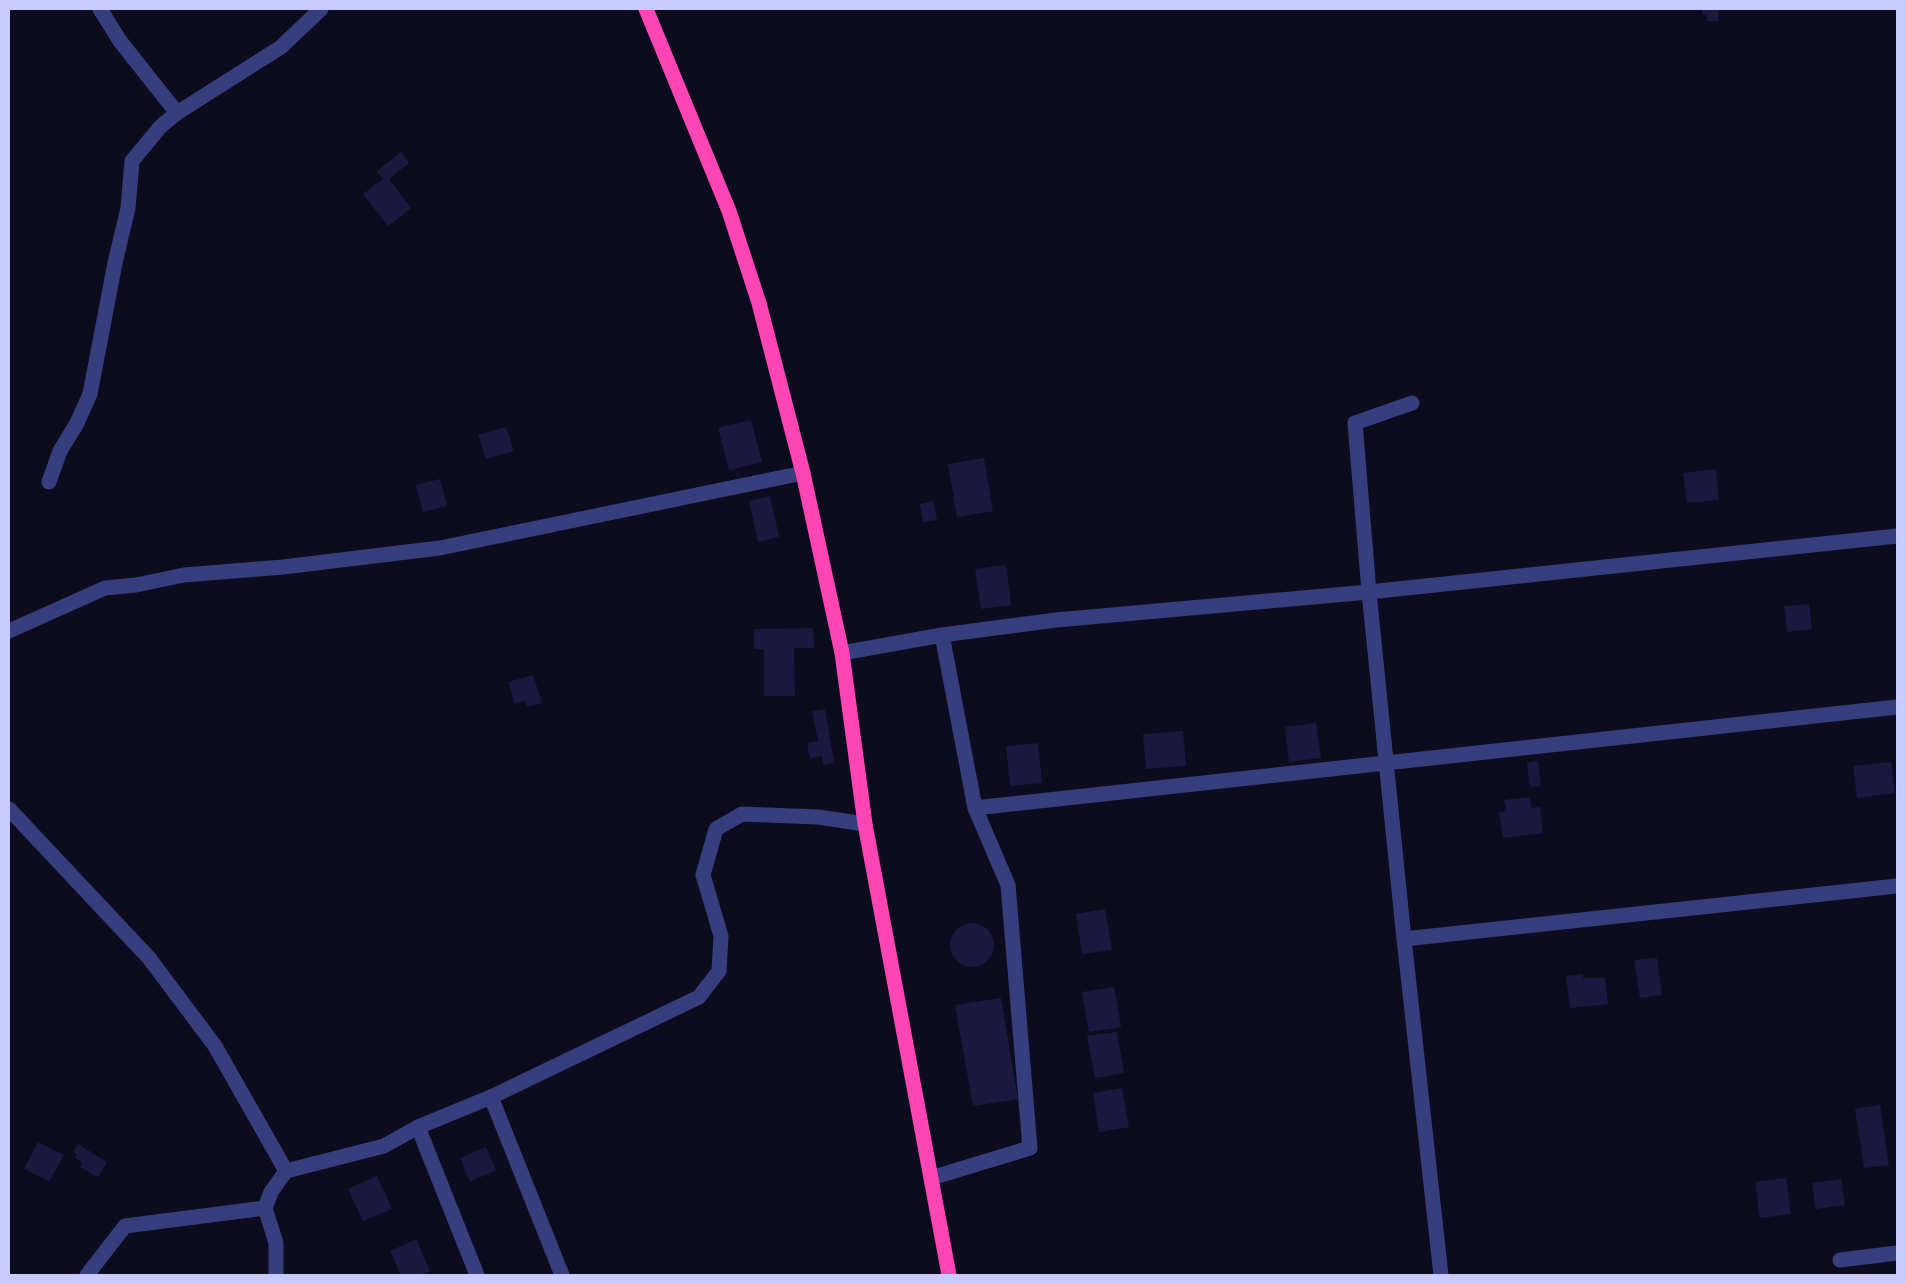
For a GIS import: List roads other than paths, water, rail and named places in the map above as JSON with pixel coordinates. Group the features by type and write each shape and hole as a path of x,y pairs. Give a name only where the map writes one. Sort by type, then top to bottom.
{"highway":[{"path":"646,9 729,211 758,303 803,473 842,653 865,824 949,1275"}],"street":[{"path":"100,9 120,41 177,113"},
{"path":"49,482 60,451 77,423 90,394 115,263 128,208 132,161 161,126 177,113 282,47 321,9"},
{"path":"1412,403 1355,423 1386,761 1441,1275"},
{"path":"9,631 105,588 136,585 184,575 283,567 440,548 803,473"},
{"path":"842,653 942,635 1056,620 1369,592 1897,536"},
{"path":"931,1178 1030,1148 1008,885 975,808 942,635"},
{"path":"975,808 1386,761 1897,707"},
{"path":"9,809 154,966 215,1046 286,1171"},
{"path":"278,1273 276,1243 265,1208 271,1192 286,1171 384,1146 418,1127 491,1097 699,997 719,971 721,936 703,875 716,829 742,814 818,817 865,824"},
{"path":"1404,939 1897,886"},
{"path":"491,1097 562,1275"},
{"path":"418,1127 478,1275"},
{"path":"87,1275 125,1226 265,1208"},
{"path":"1840,1260 1897,1252"}]}
